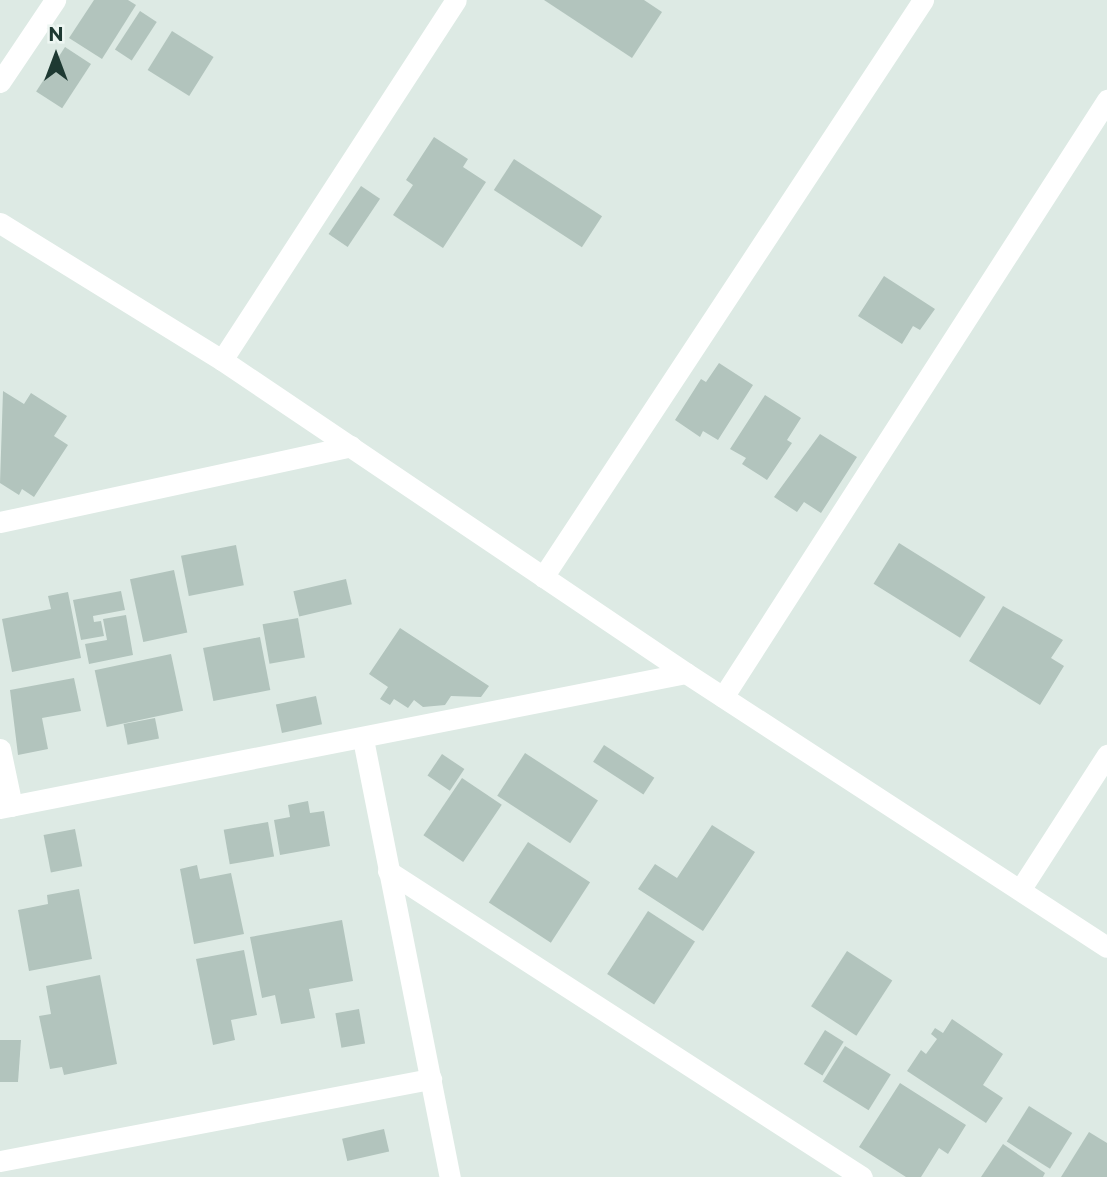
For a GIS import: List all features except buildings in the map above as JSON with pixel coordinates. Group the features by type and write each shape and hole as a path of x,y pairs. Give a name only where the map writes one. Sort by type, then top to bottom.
{"street":[{"path":"0,82 54,0"},
{"path":"222,360 456,0"},
{"path":"543,577 923,0"},
{"path":"723,697 1107,100"},
{"path":"0,223 222,360 723,697 1107,947"},
{"path":"0,522 351,446"},
{"path":"0,749 6,807 363,739 687,673"},
{"path":"363,739 450,1177"},
{"path":"1020,890 1107,755"},
{"path":"388,871 862,1177"},
{"path":"0,1161 431,1079"}]}
